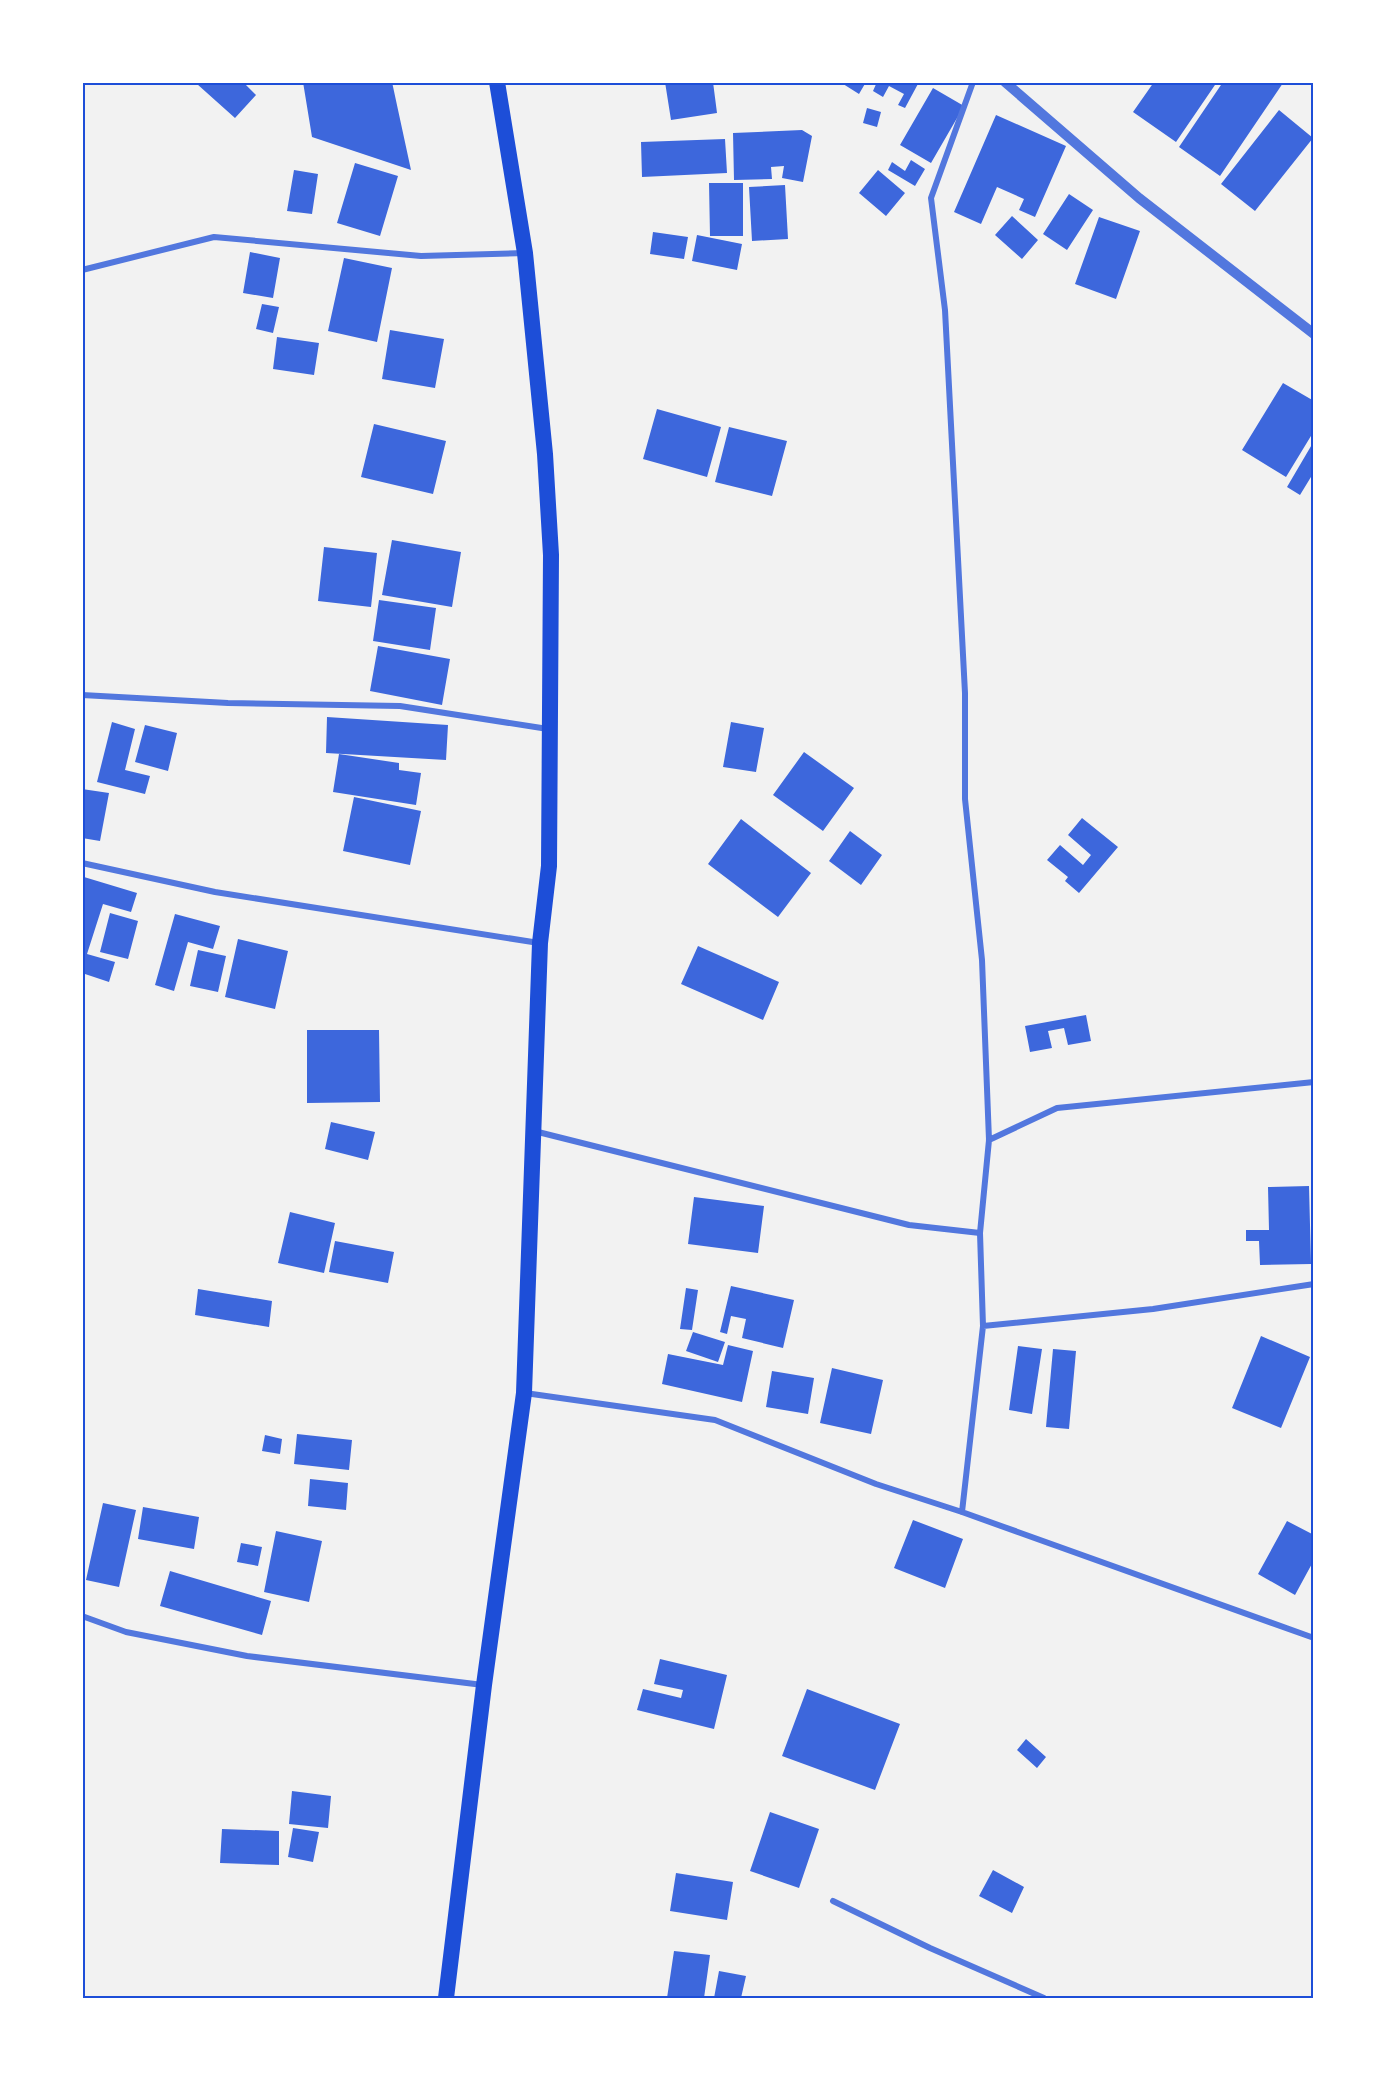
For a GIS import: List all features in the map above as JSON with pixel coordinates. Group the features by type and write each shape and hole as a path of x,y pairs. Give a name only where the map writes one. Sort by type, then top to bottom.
{"highway":[{"path":"446,1998 484,1685 524,1393 540,943 549,866 551,555 525,253 497,82"}],"street":[{"path":"962,1512 983,1326 980,1233 989,1140 982,960 965,799 965,693 945,310 931,198 974,82"},
{"path":"1005,82 1139,198 1314,334"},
{"path":"82,270 214,237 421,256 525,253"},
{"path":"82,695 228,703 400,706 551,730"},
{"path":"82,863 215,892 540,943"},
{"path":"989,1140 1057,1108 1314,1082"},
{"path":"532,1131 909,1225 980,1233"},
{"path":"983,1326 1153,1309 1314,1284"},
{"path":"524,1393 715,1420 876,1484 962,1512 1314,1638"},
{"path":"82,1616 126,1632 247,1656 484,1685"},
{"path":"833,1901 930,1948 1044,1998"}],"building":[{"path":"199,82 243,82 256,95 235,118 197,84"},
{"path":"303,82 392,82 411,170 312,137"},
{"path":"665,82 713,82 717,113 671,120"},
{"path":"840,82 866,82 859,94"},
{"path":"877,82 919,82 905,108 898,105 904,94 889,86 883,97 873,91"},
{"path":"1154,82 1217,82 1176,142 1133,112"},
{"path":"1223,82 1283,83 1220,176 1179,147"},
{"path":"933,88 964,106 931,163 900,145"},
{"path":"867,108 881,112 877,127 863,123"},
{"path":"1279,110 1313,138 1255,211 1221,184"},
{"path":"996,115 1066,146 1035,217 1019,210 1024,199 997,187 981,224 954,212"},
{"path":"802,130 812,136 803,182 782,178 784,166 771,167 772,179 734,180 733,133"},
{"path":"725,139 727,173 642,177 641,142"},
{"path":"911,160 925,169 915,186 888,170 892,162 905,171"},
{"path":"355,163 398,176 380,236 337,223"},
{"path":"294,170 318,174 312,214 287,211"},
{"path":"878,170 905,193 886,216 859,193"},
{"path":"709,183 743,183 743,236 710,236"},
{"path":"785,185 788,239 752,241 749,187"},
{"path":"1069,194 1093,210 1067,250 1043,234"},
{"path":"1012,216 1038,240 1022,259 995,235"},
{"path":"1099,217 1140,231 1116,299 1075,284"},
{"path":"653,232 688,237 684,259 650,254"},
{"path":"697,235 742,244 737,270 692,261"},
{"path":"250,252 280,258 273,298 243,293"},
{"path":"344,258 392,268 377,342 328,331"},
{"path":"262,304 279,307 273,333 256,329"},
{"path":"390,330 444,339 435,388 382,379"},
{"path":"277,337 319,343 314,375 273,369"},
{"path":"1283,383 1314,401 1314,431 1286,477 1242,450"},
{"path":"657,409 721,427 707,477 643,459"},
{"path":"374,424 446,441 433,494 361,477"},
{"path":"729,427 787,441 772,496 715,482"},
{"path":"1314,441 1314,472 1300,495 1287,487"},
{"path":"392,540 461,552 452,607 382,595"},
{"path":"324,547 377,553 371,607 318,601"},
{"path":"379,600 436,608 430,650 373,641"},
{"path":"378,646 450,659 442,705 370,691"},
{"path":"327,717 448,725 446,760 326,753"},
{"path":"112,722 135,729 125,770 150,776 145,794 97,782"},
{"path":"731,722 764,728 756,772 723,767"},
{"path":"145,725 177,733 168,771 135,762"},
{"path":"804,752 854,788 823,831 773,795"},
{"path":"339,754 399,763 399,770 421,773 416,805 333,792"},
{"path":"82,789 109,793 100,841 82,838"},
{"path":"354,797 421,811 410,865 343,851"},
{"path":"1082,818 1118,847 1079,893 1065,881 1068,877 1047,860 1060,845 1083,865 1091,855 1068,835"},
{"path":"741,819 811,873 778,917 708,864"},
{"path":"850,831 882,855 861,885 829,861"},
{"path":"84,877 137,893 131,912 103,904 87,954 115,962 109,982 82,973 82,882"},
{"path":"110,913 138,921 128,959 100,952"},
{"path":"175,914 220,926 213,949 188,942 174,991 155,985"},
{"path":"238,939 288,951 275,1009 225,997"},
{"path":"698,946 779,982 763,1020 681,984"},
{"path":"198,950 226,956 218,992 190,986"},
{"path":"1086,1015 1091,1041 1068,1045 1064,1028 1048,1031 1052,1048 1030,1052 1025,1026"},
{"path":"307,1030 379,1030 380,1102 307,1103"},
{"path":"331,1122 375,1132 368,1160 325,1149"},
{"path":"1309,1186 1311,1264 1260,1265 1259,1241 1246,1241 1246,1230 1269,1230 1268,1187"},
{"path":"694,1197 764,1206 758,1253 688,1244"},
{"path":"290,1212 335,1223 324,1273 278,1263"},
{"path":"335,1241 394,1252 388,1283 329,1272"},
{"path":"731,1286 794,1300 783,1348 742,1338 746,1319 731,1316 727,1334 720,1332"},
{"path":"686,1288 698,1290 692,1330 680,1329"},
{"path":"198,1289 272,1301 269,1327 195,1315"},
{"path":"693,1332 725,1342 718,1362 686,1351"},
{"path":"1261,1336 1310,1357 1281,1428 1232,1408"},
{"path":"728,1345 753,1351 742,1402 662,1384 668,1354 723,1365"},
{"path":"1018,1346 1042,1349 1032,1414 1009,1410"},
{"path":"1053,1349 1076,1351 1069,1429 1046,1427"},
{"path":"832,1368 883,1380 871,1434 820,1423"},
{"path":"772,1371 814,1378 808,1414 766,1407"},
{"path":"297,1434 352,1440 349,1470 294,1464"},
{"path":"265,1435 282,1439 280,1454 262,1451"},
{"path":"310,1479 348,1483 346,1510 308,1506"},
{"path":"103,1503 136,1510 119,1587 86,1580"},
{"path":"143,1507 199,1517 194,1549 138,1539"},
{"path":"913,1520 963,1539 945,1588 894,1568"},
{"path":"1287,1521 1314,1535 1314,1560 1295,1595 1258,1574"},
{"path":"276,1531 322,1541 309,1602 264,1592"},
{"path":"241,1543 262,1547 258,1566 237,1562"},
{"path":"170,1571 271,1601 262,1635 160,1606"},
{"path":"660,1659 727,1675 714,1729 637,1710 643,1689 681,1698 683,1690 654,1684"},
{"path":"807,1689 900,1724 875,1790 782,1756"},
{"path":"1026,1739 1046,1757 1037,1768 1017,1750"},
{"path":"292,1791 331,1796 328,1828 289,1824"},
{"path":"770,1812 819,1829 799,1888 750,1871"},
{"path":"293,1828 319,1832 313,1862 288,1857"},
{"path":"222,1829 279,1831 279,1865 220,1863"},
{"path":"993,1870 1024,1887 1012,1913 979,1896"},
{"path":"676,1873 733,1882 727,1920 670,1911"},
{"path":"674,1951 710,1955 704,1998 667,1998"},
{"path":"719,1971 746,1976 741,1998 714,1998"}]}
